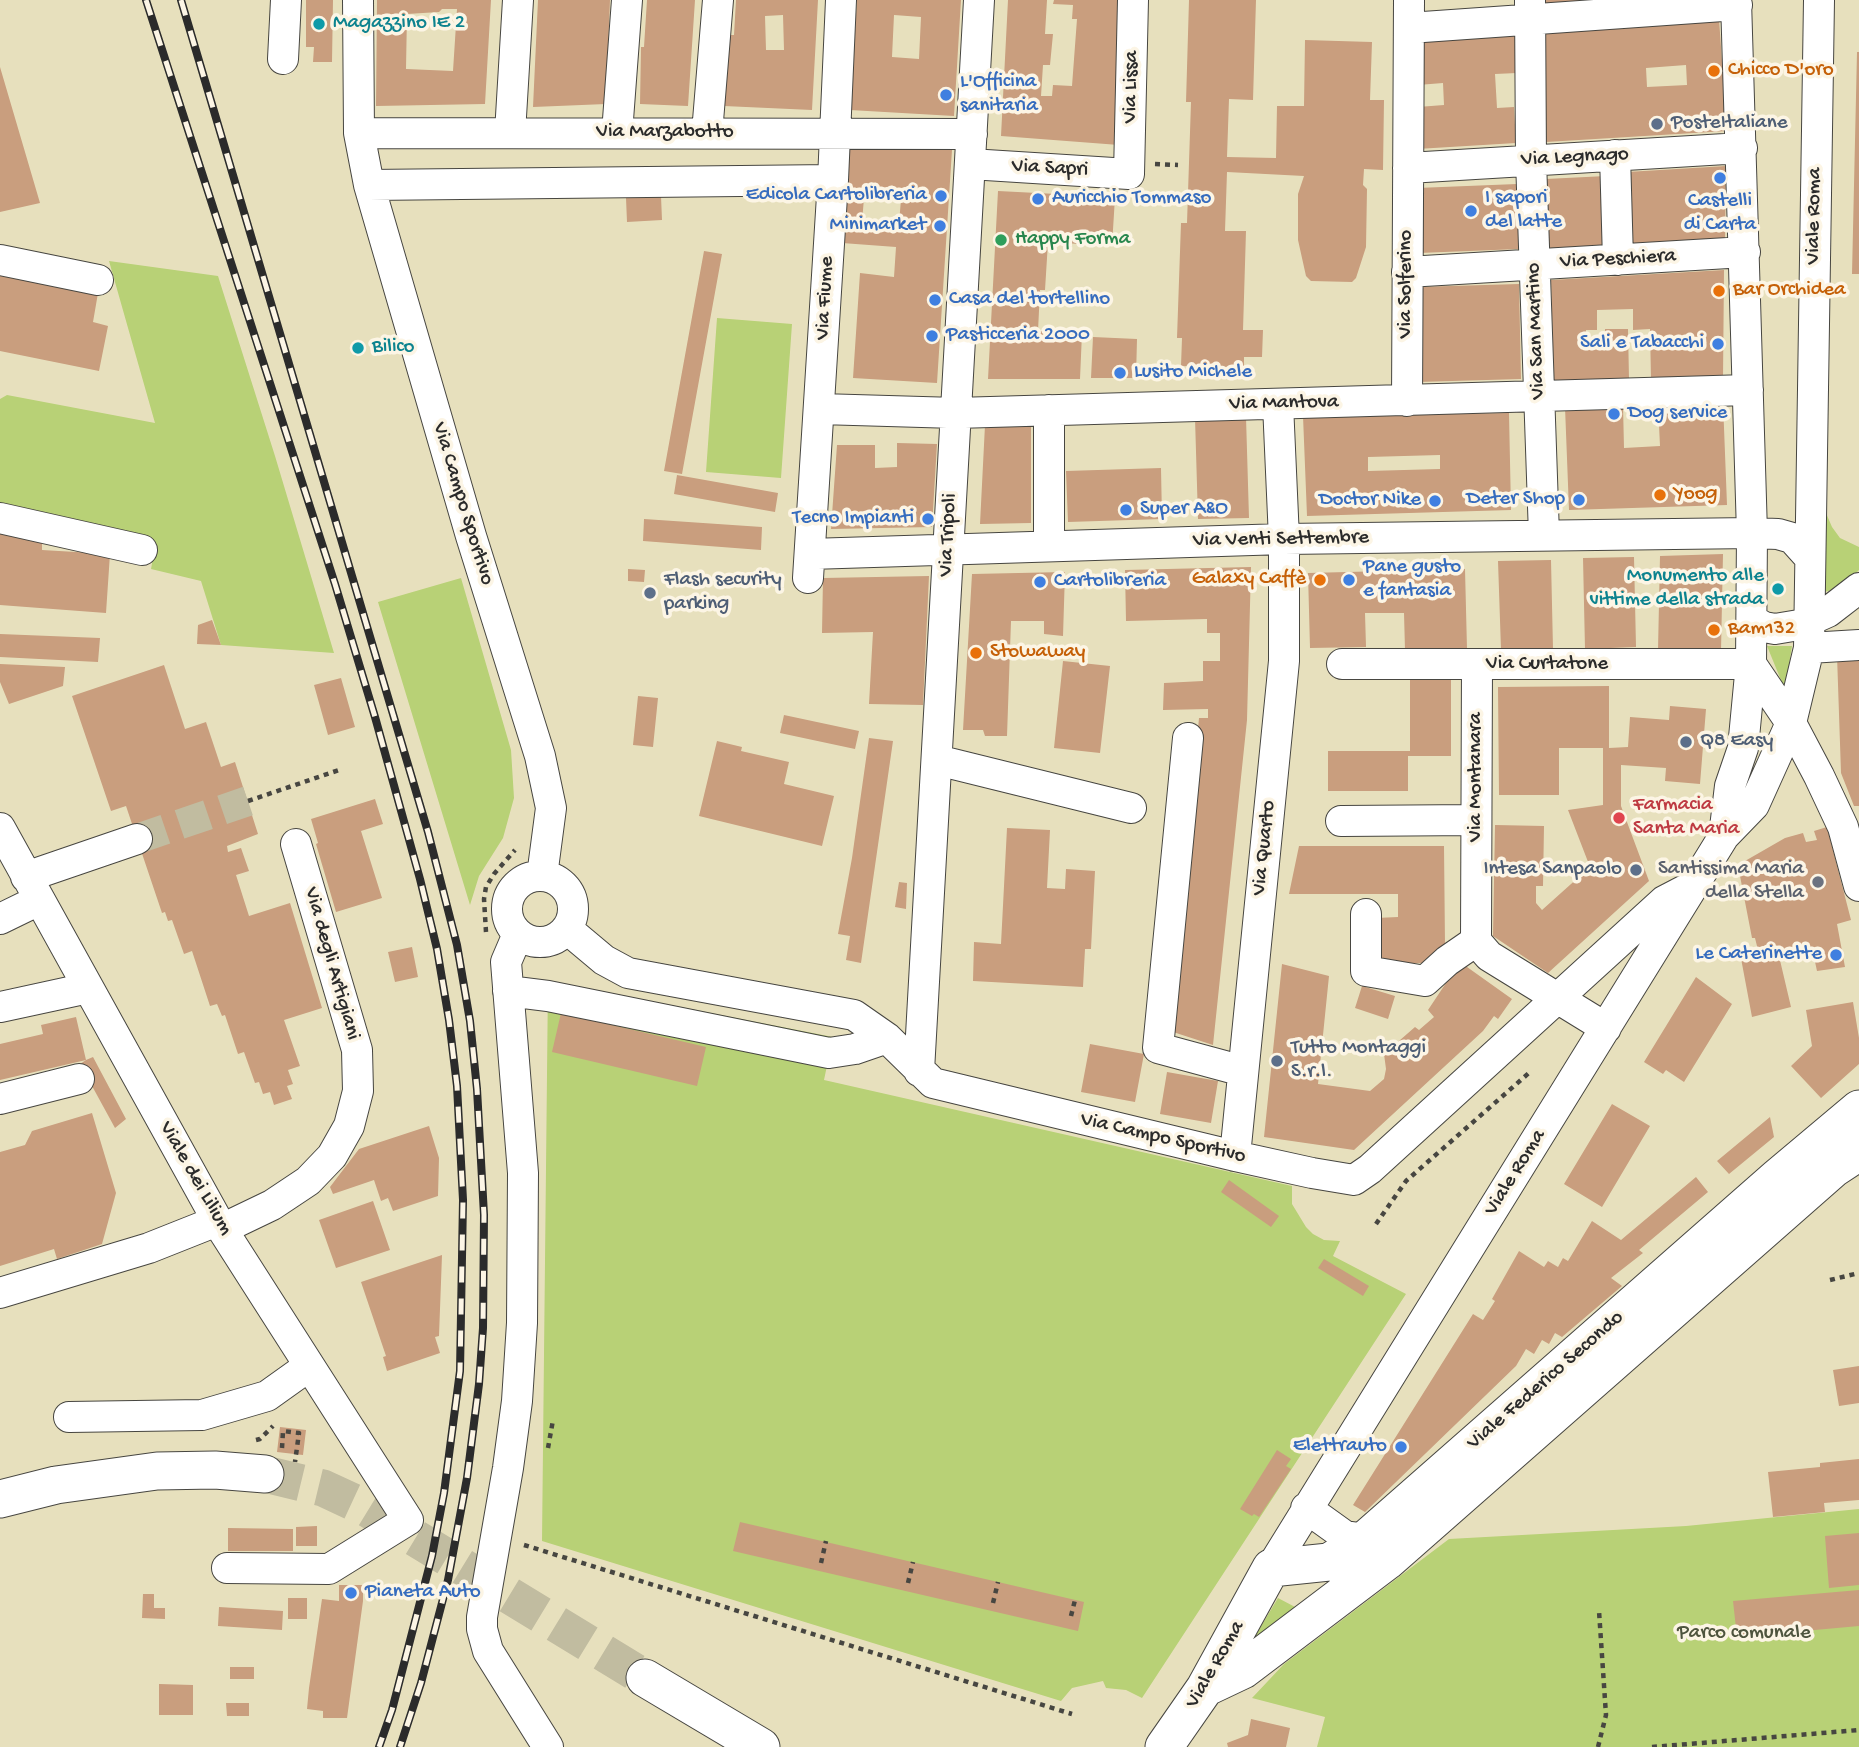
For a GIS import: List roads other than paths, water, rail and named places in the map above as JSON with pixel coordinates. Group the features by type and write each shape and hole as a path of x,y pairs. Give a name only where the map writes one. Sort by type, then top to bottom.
{"main road":[{"name":"Viale Federico Secondo","path":"1271,1568 1329,1562 1366,1539 1859,1108"},
{"name":"Viale Federico Secondo","path":"1205,1688 1243,1670 1387,1561 1833,1169 1859,1152"},
{"path":"0,1499 56,1485 157,1471 215,1470 273,1461"},
{"path":"1271,1568 1294,1592 1333,1602"},
{"name":"Viale Roma","path":"1164,1747 1205,1688 1271,1568"},
{"path":"645,1678 761,1747"}],"street":[{"path":"283,59 286,0"},
{"name":"Via Campo Sportivo","path":"358,0 359,133 369,185 471,536 540,756 551,808 542,876"},
{"path":"510,133 518,0"},
{"path":"617,133 626,0"},
{"path":"707,133 719,0"},
{"name":"Via Fiume","path":"809,566 820,410 841,0"},
{"name":"Via Tripoli","path":"919,1071 979,0"},
{"name":"Via Lissa","path":"1129,174 1133,0"},
{"name":"Viale Roma","path":"1271,1568 1724,836 1754,805 1791,723 1810,634 1819,0"},
{"path":"1409,14 1737,3"},
{"name":"Viale Roma","path":"1724,836 1730,786 1743,748 1752,620 1752,533 1737,3"},
{"name":"Via San Martino","path":"1530,10 1531,160 1544,535"},
{"name":"Via Solferino","path":"1407,401 1409,14"},
{"name":"Via Marzabotto","path":"359,133 972,134"},
{"name":"Via Legnago","path":"1408,168 1742,148"},
{"path":"1615,155 1618,260"},
{"name":"Via Sapri","path":"970,164 1129,174"},
{"path":"369,185 833,180"},
{"name":"Via Peschiera","path":"1407,272 1745,252"},
{"path":"0,260 98,280"},
{"name":"Via Mantova","path":"820,410 956,413 1748,390"},
{"name":"Via Quarto","path":"1235,1156 1283,661 1284,539 1278,404"},
{"path":"1049,410 1049,545"},
{"path":"0,518 142,550"},
{"path":"1752,533 1778,534 1792,538 1810,558"},
{"name":"Via Venti Settembre","path":"809,566 948,550 1049,545 1752,533"},
{"path":"1810,634 1859,587"},
{"path":"1752,620 1764,627 1792,627 1859,645"},
{"name":"Via Curtatone","path":"1342,664 1751,664"},
{"path":"1751,664 1791,723 1843,827 1859,886"},
{"name":"Via Montanara","path":"1476,941 1477,665"},
{"path":"1188,738 1158,1048 1243,1071"},
{"path":"937,760 1131,808"},
{"path":"1341,821 1476,820"},
{"name":"Viale dei Lilium","path":"0,828 220,1225 408,1520 329,1569 227,1568"},
{"path":"0,919 33,888 137,839"},
{"name":"Via degli Artigiani","path":"0,1293 149,1248 272,1205 308,1181 332,1156 349,1126 358,1091 357,1050 296,844"},
{"path":"542,876 552,878 568,890 573,909 572,920 567,929 560,937 550,941 527,940 518,934 508,916 510,896 523,881 542,876"},
{"name":"Via Campo Sportivo","path":"567,929 604,960 628,973 854,1015 887,1038 933,1083 1235,1156 1354,1180 1370,1169 1664,901 1695,885"},
{"path":"1366,915 1366,971 1425,981 1447,961 1476,941 1489,956 1606,1028"},
{"path":"518,934 507,976 523,1173 524,1271 517,1401 496,1537 482,1604 482,1629 488,1651 548,1747"},
{"path":"507,976 548,996 830,1054 887,1038"},
{"path":"0,1007 88,988"},
{"path":"0,1099 79,1079"},
{"path":"69,1417 202,1415 267,1396 309,1366"},
{"path":"1307,1508 1345,1536 1366,1539"}],"tunnel":[{"path":"137,839 248,801"},
{"path":"265,1474 323,1488 366,1508 645,1678"}],"railway":[{"path":"146,0 335,584 375,717 420,879 437,949 449,1020 457,1086 463,1200 460,1371 444,1493 432,1556 392,1710 379,1747"},
{"path":"181,0 428,832 457,945 470,1021 484,1215 483,1328 479,1384 467,1478 448,1580 421,1683 400,1747"}],"place":[{"name":"Magazzino IE 2","path":"319,24"},
{"name":"Chicco D'oro","path":"1714,71"},
{"name":"L'Officina sanitaria","path":"946,95"},
{"name":"PosteItaliane","path":"1657,124"},
{"name":"Castelli di Carta","path":"1720,178"},
{"name":"Edicola Cartolibreria","path":"941,196"},
{"name":"Auricchio Tommaso","path":"1038,199"},
{"name":"I sapori del latte","path":"1471,211"},
{"name":"Minimarket","path":"940,226"},
{"name":"Happy Forma","path":"1001,240"},
{"name":"Bar Orchidea","path":"1719,291"},
{"name":"Casa del tortellino","path":"935,300"},
{"name":"Pasticceria 2000","path":"932,336"},
{"name":"Sali e Tabacchi","path":"1718,344"},
{"name":"Bilico","path":"358,348"},
{"name":"Lusito Michele","path":"1120,373"},
{"name":"Dog service","path":"1614,414"},
{"name":"Yoog","path":"1660,495"},
{"name":"Deter Shop","path":"1579,500"},
{"name":"Doctor Nike","path":"1435,501"},
{"name":"Super A&O","path":"1126,510"},
{"name":"Tecno Impianti","path":"928,519"},
{"name":"Galaxy Caffè","path":"1320,580"},
{"name":"Pane gusto e fantasia","path":"1349,580"},
{"name":"Cartolibreria","path":"1040,582"},
{"name":"Monumento alle vittime della strada","path":"1778,589"},
{"name":"Flash security parking","path":"650,593"},
{"name":"Bam132","path":"1714,630"},
{"name":"Stowaway","path":"976,653"},
{"name":"Q8 Easy","path":"1686,742"},
{"name":"Farmacia Santa Maria","path":"1619,818"},
{"name":"Intesa Sanpaolo","path":"1636,870"},
{"name":"Santissima Maria della Stella","path":"1818,882"},
{"name":"Le Caterinette","path":"1836,955"},
{"name":"Tutto Montaggi S.r.l.","path":"1277,1061"},
{"name":"Elettrauto","path":"1401,1447"},
{"name":"Pianeta Auto","path":"351,1593"}],"park label":[{"name":"Parco comunale","path":"1744,1634"}]}
